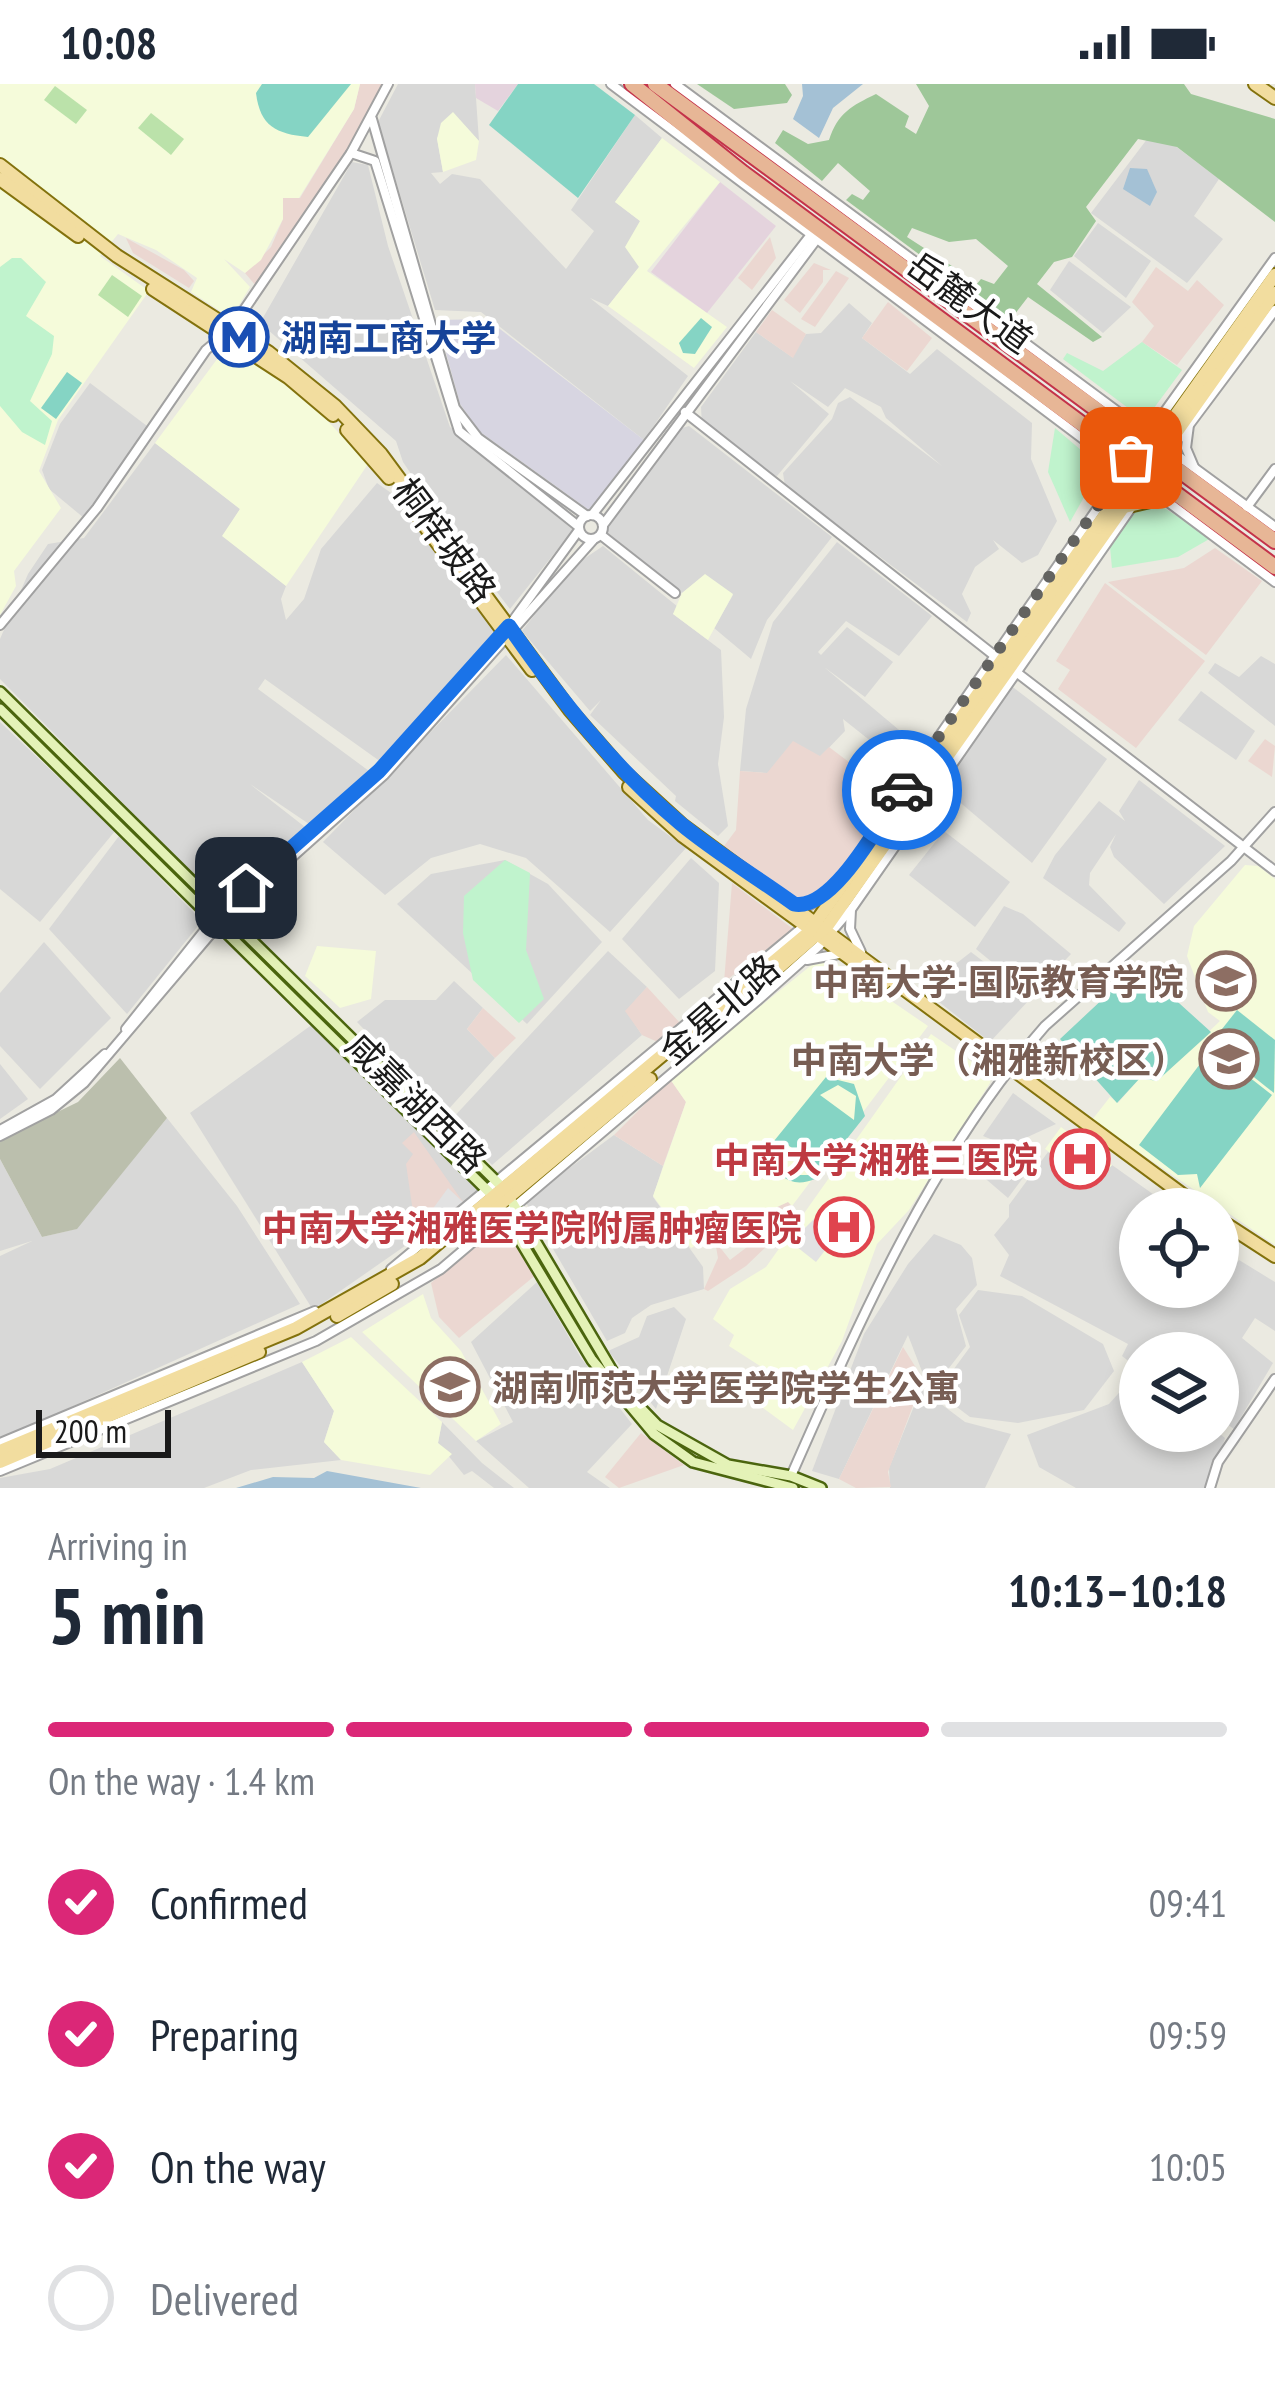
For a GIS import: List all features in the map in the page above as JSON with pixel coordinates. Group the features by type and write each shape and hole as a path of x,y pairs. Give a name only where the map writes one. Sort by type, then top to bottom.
{"highway":[{"name":"岳麓大道","path":"632,84 1138,472 1275,567"},
{"name":"岳麓大道","path":"656,84 1244,511 1275,541"}],"main road":[{"path":"1255,84 1275,98"},
{"name":"桐梓坡路","path":"0,165 116,256 228,335"},
{"name":"桐梓坡路","path":"0,178 228,335 302,376 381,454 509,633 624,772 682,825 818,929 846,956 1172,1188"},
{"name":"金星北路","path":"0,1468 17,1449 316,1317 420,1258 503,1198 818,929 1114,499 1156,447 1275,275"},
{"name":"金星北路","path":"1156,447 1275,293"},
{"path":"1105,453 1114,499 1163,498"},
{"name":"咸嘉湖西路","path":"0,692 219,919 479,1180 503,1198"},
{"name":"咸嘉湖西路","path":"0,709 219,919 257,947 503,1198 592,1360 654,1434 694,1462 821,1488"},
{"name":"桐梓坡路","path":"818,929 866,958 1160,1188"},
{"path":"1239,1237 1275,1260"},
{"name":"金星北路","path":"0,1446 17,1449"}],"street":[{"path":"0,625 97,508 228,335 351,153 388,84"},
{"path":"610,84 1105,453 1138,472 1163,498 1275,582"},
{"path":"675,84 1132,422 1156,447 1195,468 1244,511 1275,527"},
{"path":"372,116 455,408 478,438 590,515 599,533"},
{"path":"351,153 375,161 459,431 579,528 599,533 675,592"},
{"path":"219,919 383,776 599,533 813,238"},
{"path":"0,1133 56,1100 101,1059 219,919 379,771 509,633 579,528 813,238"},
{"path":"1156,447 1163,414 1275,258"},
{"path":"1156,447 1190,425 1275,310"},
{"path":"685,412 1275,872"},
{"path":"1132,422 1163,414"},
{"path":"1190,425 1186,448 1195,468"},
{"path":"1244,511 1275,469"},
{"path":"866,958 850,929 852,908 1004,663 1114,499 1138,472"},
{"path":"800,963 818,929 827,896 1004,663 1136,501 1138,472"},
{"path":"792,1482 897,1246 1008,1072 1045,1027 1245,848 1275,812"},
{"path":"252,892 242,917 257,947"},
{"path":"787,940 790,907 808,907 827,896"},
{"path":"0,1468 371,1314 441,1269 503,1198 787,940 818,929 852,908"},
{"path":"0,1446 340,1299 380,1276 477,1202 503,1198 800,963 832,953 846,956"},
{"path":"477,1202 479,1180"},
{"path":"1210,1488 1218,1462 1275,1379"}],"shaded area":[{"name":"湖南工商大学","path":"0,84 360,84 354,109 299,198 283,198 283,219 261,260 245,273 224,259 250,287 231,318 191,292 197,278 156,250 118,234 100,256 149,291 58,420 39,471 61,508 14,571 16,586 0,615"},
{"path":"262,84 351,84 308,137 287,134 266,121 256,93"},
{"path":"360,84 382,84 348,150 256,286 245,273 271,247 283,219 283,198 300,198 354,109"},
{"path":"398,84 475,84 479,141 453,113 437,138 443,172 431,173 440,184 452,174 480,179 566,269 594,231 571,210 635,115 662,138 615,202 640,221 639,267 608,306 590,298 688,376 644,440 481,312 435,310 378,122"},
{"path":"475,84 518,84 498,111 476,98"},
{"path":"518,84 594,84 635,115 578,198 489,125"},
{"path":"802,84 863,84 833,108 819,138 793,119 803,96"},
{"path":"453,112 479,141 476,160 443,172 437,139 441,123"},
{"path":"1154,130 1219,179 1194,216 1223,239 1187,283 1091,213"},
{"path":"662,138 720,182 647,271 727,327 694,368 608,306 639,267 625,247 640,221 615,202"},
{"path":"352,162 368,165 388,246 450,427 573,530 510,609 446,526 403,462 396,441 260,323"},
{"path":"1130,168 1147,169 1157,192 1150,206 1123,189"},
{"path":"720,182 776,226 707,313 651,272"},
{"path":"1098,223 1151,261 1126,298 1074,256"},
{"path":"770,237 776,258 752,290 738,278"},
{"path":"126,238 184,270 194,281 189,288 133,253"},
{"path":"21,258 46,282 26,316 54,336 52,354 30,401 52,421 45,445 22,432 0,406 0,267"},
{"path":"1069,261 1131,307 1103,333 1050,290"},
{"path":"814,263 831,270 823,270 823,282 800,313 784,300"},
{"path":"1156,267 1188,291 1197,280 1224,305 1177,365 1142,342 1154,326 1132,302"},
{"path":"836,271 849,278 815,327 801,319"},
{"path":"888,302 932,338 907,371 862,338"},
{"path":"849,303 872,323 862,338 910,374 937,349 1032,423 1031,459 1057,521 1038,555 1022,563 993,540 999,549 975,567 962,594 971,613 967,622 785,486 783,473 832,419 838,403 850,397 942,466 886,418 881,407 845,388 828,407 790,381 829,414 777,476 761,472 702,426 701,407 756,332 792,357 806,334 821,333"},
{"path":"772,310 806,334 793,358 756,332"},
{"path":"701,318 712,327 695,354 683,353 679,343"},
{"path":"487,319 644,440 589,510 480,432 460,404 437,320"},
{"path":"1142,342 1182,370 1154,408 1136,414 1063,359 1067,353 1103,371"},
{"path":"229,343 307,399 368,464 286,586 222,536 240,509 155,443"},
{"path":"67,372 82,383 56,419 41,408"},
{"path":"90,383 151,429 84,518 49,489 42,470 60,424"},
{"path":"689,426 832,537 767,620 751,659 714,628 733,595 705,575 682,593 607,532 613,517 679,429"},
{"path":"1055,428 1101,467 1070,522 1048,472"},
{"path":"155,443 240,509 223,536 286,586 281,599 286,620 304,599 321,549 377,483 394,495 495,632 381,762 265,679 258,689 369,771 309,824 250,784 305,827 219,900 0,679 0,639 28,574 48,544 84,538"},
{"path":"1155,502 1211,538 1178,557 1112,568 1110,547 1136,511"},
{"path":"837,542 932,616 899,656 846,621 818,652 821,655 847,627 893,662 865,697 824,667 917,745 902,766 843,719 845,731 821,756 767,773 740,771 746,709 773,622"},
{"path":"603,546 678,607 673,614 721,650 724,717 718,764 728,826 718,836 675,801 676,796 590,715 601,700 590,711 522,631 572,567"},
{"path":"1215,548 1262,581 1206,655 1108,582 1184,568"},
{"path":"705,574 733,594 708,640 673,614 682,593"},
{"path":"1105,583 1205,661 1136,748 1058,689 1070,670 1056,661"},
{"path":"506,655 648,820 686,848 610,932 526,858 480,844 431,858 385,895 323,842"},
{"path":"1261,656 1275,664 1275,726 1208,673 1215,663 1239,677"},
{"path":"1010,685 1107,759 1032,863 938,784"},
{"path":"1201,691 1255,731 1236,760 1178,720"},
{"path":"0,722 115,831 40,922 0,889"},
{"path":"1265,739 1275,746 1272,777 1248,761"},
{"path":"793,741 820,756 829,747 894,796 821,899 803,905 724,846 736,830 740,771 767,773"},
{"path":"1139,780 1225,846 1164,904 1114,857 1110,847 1116,834 1090,873 1089,885 1126,923 1119,932 1043,878 1055,855 1099,801 1125,821 1119,811"},
{"path":"944,831 1010,882 975,927 909,875"},
{"path":"119,836 202,921 127,1014 49,929"},
{"path":"691,858 719,883 715,971 679,999 622,939"},
{"path":"505,860 548,884 602,942 527,1024 397,904 431,874"},
{"path":"505,860 530,873 526,950 544,999 519,1023 473,980 463,933 464,896"},
{"name":"中南大学（湘雅新校区）","path":"1245,865 1258,866 1275,879 1275,1245 1239,1220 1239,1188 1192,1188 1092,1120 1110,1097 1118,1103 1140,1078 1158,1080 1220,1021 1208,1012 1187,956 1194,926"},
{"path":"732,883 793,929 724,982"},
{"path":"1004,906 1023,914 1071,954 1032,995 976,949"},
{"path":"44,942 111,1018 40,1089 0,1046 0,993"},
{"path":"317,946 376,951 371,999 340,1008 305,976"},
{"path":"608,951 647,987 626,1011 642,1035 492,1165 450,1121"},
{"path":"971,952 1031,998 990,1042 934,998 953,966"},
{"path":"824,955 928,1026 792,1206 788,1202 777,1207 767,1224 748,1215 691,1248 653,1196 686,1102 670,1079"},
{"path":"1138,966 1211,1032 1157,1081 1140,1078 1117,1103 1060,1039"},
{"path":"454,981 483,1008 467,1029 495,1058 445,1113 357,1022 385,1000 436,1000"},
{"path":"647,987 680,1023 660,1043 642,1035 625,1011"},
{"path":"483,1008 516,1038 495,1058 467,1029"},
{"path":"1237,1010 1275,1040 1274,1093 1211,1043"},
{"path":"317,1021 484,1191 313,1310 190,1113"},
{"name":"中南大学湘雅医学院附属肿瘤医院","path":"931,1034 991,1075 990,1083 909,1210 877,1244 842,1341 793,1430 748,1397 758,1385 782,1403 794,1388 729,1346 734,1335 713,1319 730,1289 766,1267"},
{"path":"1212,1048 1272,1095 1200,1188 1197,1174 1178,1175 1139,1145"},
{"path":"120,1058 167,1118 77,1229 42,1237 0,1159 0,1140 78,1102"},
{"path":"0,1064 28,1099 0,1119"},
{"path":"826,1077 854,1084 865,1116 815,1179 788,1180 771,1158 761,1157","holes":["838,1085 856,1096 854,1120 820,1095","784,1142 817,1167 811,1175 787,1175 779,1162"]},
{"path":"670,1079 686,1102 663,1166 614,1135"},
{"path":"1013,1093 1056,1124 1008,1146 983,1136"},
{"path":"167,1118 237,1206 300,1304 0,1439 0,1256 32,1241 0,1251 0,1159 42,1237 76,1229"},
{"name":"中南大学湘雅三医院","path":"1061,1127 1112,1165 1095,1186 1045,1149"},
{"path":"414,1132 463,1202 422,1231 424,1239 402,1222 413,1212 406,1164 413,1154 402,1143"},
{"path":"614,1135 663,1166 653,1197 703,1267 704,1289 651,1305 632,1318 625,1333 607,1341 525,1201"},
{"path":"985,1151 1003,1165 1019,1157 1031,1167 1008,1198 973,1168"},
{"path":"1048,1152 1094,1185 1112,1165 1144,1188 1119,1188 1119,1308 1239,1308 1239,1260 1275,1282 1275,1331 1255,1318 1242,1338 1273,1363 1239,1421 1239,1332 1119,1332 1119,1339 1000,1276 1009,1255 994,1235 1009,1217 1009,1205"},
{"path":"448,1188 463,1202 422,1231 424,1239 415,1247 402,1222 413,1212 429,1214"},
{"path":"789,1201 794,1211 771,1242 746,1266 708,1291 704,1289 718,1258 715,1241 730,1260 755,1241 777,1207"},
{"path":"823,1210 846,1223 816,1262 797,1247 798,1235"},
{"path":"503,1221 537,1274 459,1338 439,1317 431,1283"},
{"path":"934,1234 961,1245 972,1258 977,1285 956,1309 966,1346 942,1377 923,1374 908,1335 839,1479 812,1471 864,1334 908,1264"},
{"path":"537,1282 581,1358 632,1424 587,1472 610,1488 529,1488 476,1441 513,1422 471,1342"},
{"path":"978,1290 1022,1296 1103,1344 1114,1371 1084,1410 1018,1423 970,1417 937,1392 970,1347 959,1315"},
{"name":"湖南师范大学医学院学生公寓","path":"423,1294 431,1318 461,1351 501,1424 476,1441 362,1332"},
{"path":"674,1307 686,1319 656,1409 608,1351 639,1337 647,1316"},
{"path":"351,1337 442,1422 438,1443 452,1454 430,1475 341,1460 324,1442 334,1411 302,1362"},
{"path":"903,1347 923,1379 888,1472 891,1487 856,1488 839,1479"},
{"path":"302,1362 334,1411 324,1442 341,1460 251,1470 204,1488 0,1488 0,1478 50,1469"},
{"path":"921,1389 965,1422 1011,1434 985,1488 890,1488 889,1468"},
{"path":"1119,1393 1119,1452 1221,1452 1210,1488 1076,1488 1039,1467 1027,1435 1109,1404"},
{"path":"442,1422 514,1488 494,1488 472,1471 464,1475 438,1443"},
{"path":"641,1433 684,1465 619,1488 605,1477"},
{"path":"327,1471 421,1488 236,1488 273,1477 314,1478"}],"green space":[{"path":"697,84 785,84 792,95 787,103 734,109"},
{"path":"916,84 1184,84 1191,94 1275,119 1275,222 1177,147 1138,139 1086,207 1096,221 1072,257 1054,262 1037,284 1102,337 1093,342 1028,297 1011,319 956,282 961,275 976,285 981,279 994,284 1008,266 976,239 949,242 912,228 907,237 955,268 951,278 846,200 852,194 863,200 870,191 838,163 822,181 775,143 783,130 808,144 829,140 846,111 876,94 909,116 905,127 916,134 929,106"},
{"path":"55,86 87,110 76,124 44,100"},
{"path":"151,113 184,139 171,155 138,128"},
{"path":"112,275 142,296 128,317 98,295"}],"way so far":[{"path":"902,790 1131,458"}],"place":[{"name":"湖南工商大学","path":"239,337"},
{"name":"中南大学-国际教育学院","path":"1226,981"},
{"name":"中南大学（湘雅新校区）","path":"1229,1059"},
{"name":"中南大学湘雅三医院","path":"1080,1159"},
{"name":"中南大学湘雅医学院附属肿瘤医院","path":"844,1227"},
{"name":"湖南师范大学医学院学生公寓","path":"450,1387"}],"route":[{"path":"246,888 379,771 509,626 570,710 624,772 682,825 794,904 808,907 827,896 902,790"}]}
